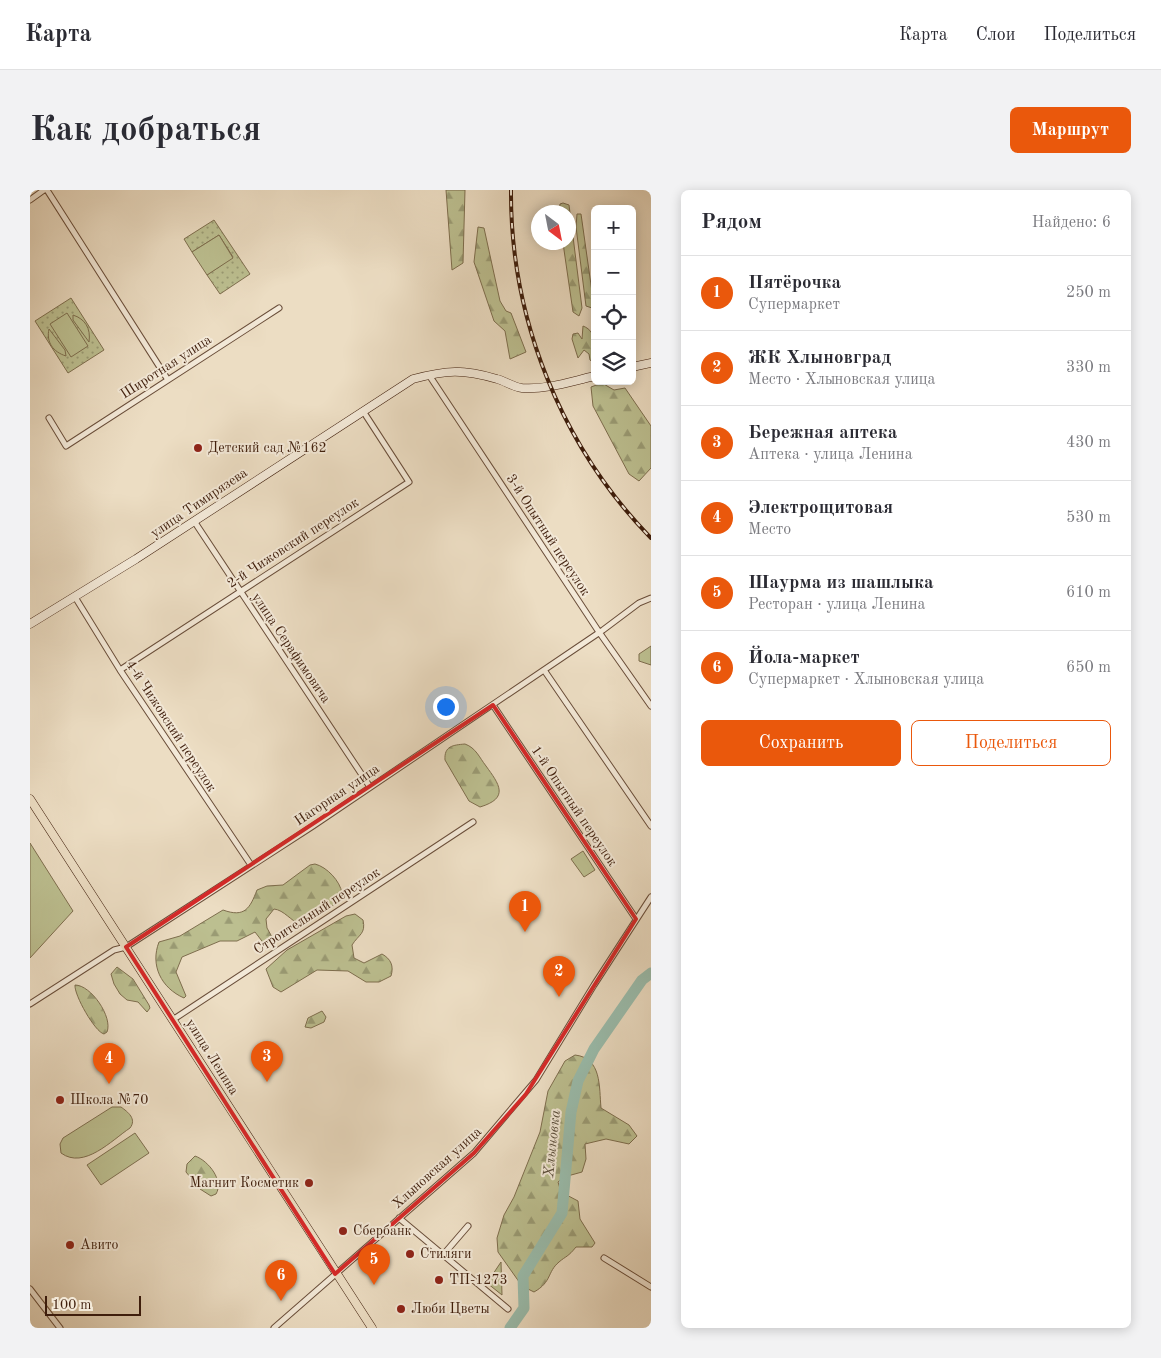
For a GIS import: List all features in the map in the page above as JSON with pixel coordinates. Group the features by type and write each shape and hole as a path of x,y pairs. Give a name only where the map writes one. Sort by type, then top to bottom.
{"main road":[{"path":"636,366 651,364"},
{"name":"улица Тимирязева","path":"30,624 194,521 413,379 447,371 462,371 498,379 519,388 550,385 591,377"},
{"name":"улица Ленина","path":"30,799 174,1019 335,1274 372,1328"}],"street":[{"path":"30,200 45,190 168,380"},
{"name":"Широтная улица","path":"49,418 66,446 279,308"},
{"name":"3-й Опытный переулок","path":"429,375 599,632 651,706"},
{"name":"2-й Чижовский переулок","path":"120,670 409,482 363,411"},
{"name":"улица Серафимовича","path":"194,521 370,786"},
{"name":"4-й Чижовский переулок","path":"75,597 120,670 251,865"},
{"name":"Нагорная улица","path":"30,1004 114,950 126,947 493,705 639,603 651,598"},
{"path":"544,670 651,826"},
{"name":"1-й Опытный переулок","path":"493,705 636,919"},
{"name":"Строительный переулок","path":"174,1019 473,822"},
{"name":"Хлыновская улица","path":"274,1328 474,1153 526,1094 651,897"},
{"path":"399,1218 508,1309"},
{"path":"443,1255 468,1226"},
{"path":"604,1258 651,1287"},
{"path":"30,1289 60,1328"}],"highlighted area":[{"path":"493,705 636,919 526,1094 474,1153 335,1274 126,947"}],"green space":[{"path":"446,190 465,190 463,263 452,270"},
{"path":"577,214 581,214 591,285 591,308 586,306 576,227"},
{"path":"214,220 250,274 220,294 207,275 233,257 219,235 192,252 184,239"},
{"path":"478,227 484,228 500,301 506,311 511,313 526,352 510,359 505,331 494,321 474,262"},
{"path":"219,235 233,258 207,275 192,252"},
{"path":"564,250 575,250 582,308 579,316 573,312"},
{"path":"71,298 104,350 68,373 35,321"},
{"path":"67,313 88,346 71,357 50,324"},
{"path":"73,315 81,319 88,328 89,342 73,320"},
{"path":"583,326 591,332 591,361 589,354 584,350 578,358 572,339 573,334 578,333 582,339"},
{"path":"49,329 65,350 66,356 57,352 52,346 48,334"},
{"path":"605,385 614,390 625,388 651,426 651,468 639,481 629,474 593,406 591,387"},
{"path":"651,646 651,665 639,661 639,654"},
{"path":"465,744 477,753 498,785 499,795 480,807 469,801 445,760 446,752 450,747"},
{"path":"30,843 73,911 30,958"},
{"path":"583,851 595,870 584,877 571,859"},
{"path":"315,864 324,868 336,879 342,893 340,901 301,925 281,911 274,909 266,919 267,928 272,937 265,945 255,932 237,941 220,941 182,957 176,972 186,996 184,998 176,994 164,982 157,967 156,959 159,942 180,936 223,910 237,913 246,910 257,890 267,886 283,885 310,865"},
{"path":"355,914 363,920 364,928 352,945 354,958 364,963 382,954 391,963 391,976 379,982 366,982 348,971 317,970 281,992 273,987 266,969 287,950 346,916"},
{"path":"117,967 133,979 149,1005 150,1008 147,1012 138,1002 127,1000 120,994 111,974"},
{"path":"75,985 88,990 104,1011 108,1026 107,1032 104,1034 100,1032 86,1012 78,997"},
{"path":"322,1011 326,1017 324,1022 311,1028 305,1027 308,1018"},
{"path":"575,1055 584,1057 595,1068 599,1083 601,1108 629,1125 637,1136 629,1144 606,1139 585,1144 586,1159 582,1172 564,1177 558,1182 561,1192 578,1201 580,1219 595,1243 592,1247 576,1247 555,1266 547,1281 534,1292 522,1286 498,1252 497,1238 504,1215 514,1197 540,1132 548,1091 565,1061"},
{"path":"112,1107 121,1107 129,1113 133,1122 130,1128 106,1146 88,1156 70,1157 61,1153 60,1144 63,1138"},
{"path":"135,1133 149,1153 101,1185 87,1165"},
{"path":"195,1156 205,1162 214,1172 218,1183 216,1194 211,1196 200,1189 186,1172 187,1164"},
{"path":"501,1262 502,1295 487,1283"}],"waterway":[{"name":"Хлыновка","path":"510,1328 524,1308 523,1276 562,1213 571,1112 578,1081 594,1049 642,980 651,973"}],"railway":[{"path":"511,190 513,238 520,285 531,332 547,378 567,421 591,463 619,502 651,538"}],"place":[{"name":"Детский сад №162","path":"198,448"},
{"name":"Пятёрочка","path":"525,932"},
{"name":"ЖК Хлыновград","path":"559,997"},
{"name":"Бережная аптека","path":"267,1082"},
{"name":"Электрощитовая","path":"109,1084"},
{"name":"Школа №70","path":"60,1100"},
{"name":"Магнит Косметик","path":"309,1183"},
{"name":"Сбербанк","path":"343,1231"},
{"name":"Авито","path":"70,1245"},
{"name":"Стиляги","path":"410,1254"},
{"name":"ТП-1273","path":"439,1280"},
{"name":"Шаурма из шашлыка","path":"374,1285"},
{"name":"Йола-маркет","path":"281,1301"},
{"name":"Люби Цветы","path":"401,1309"}]}
